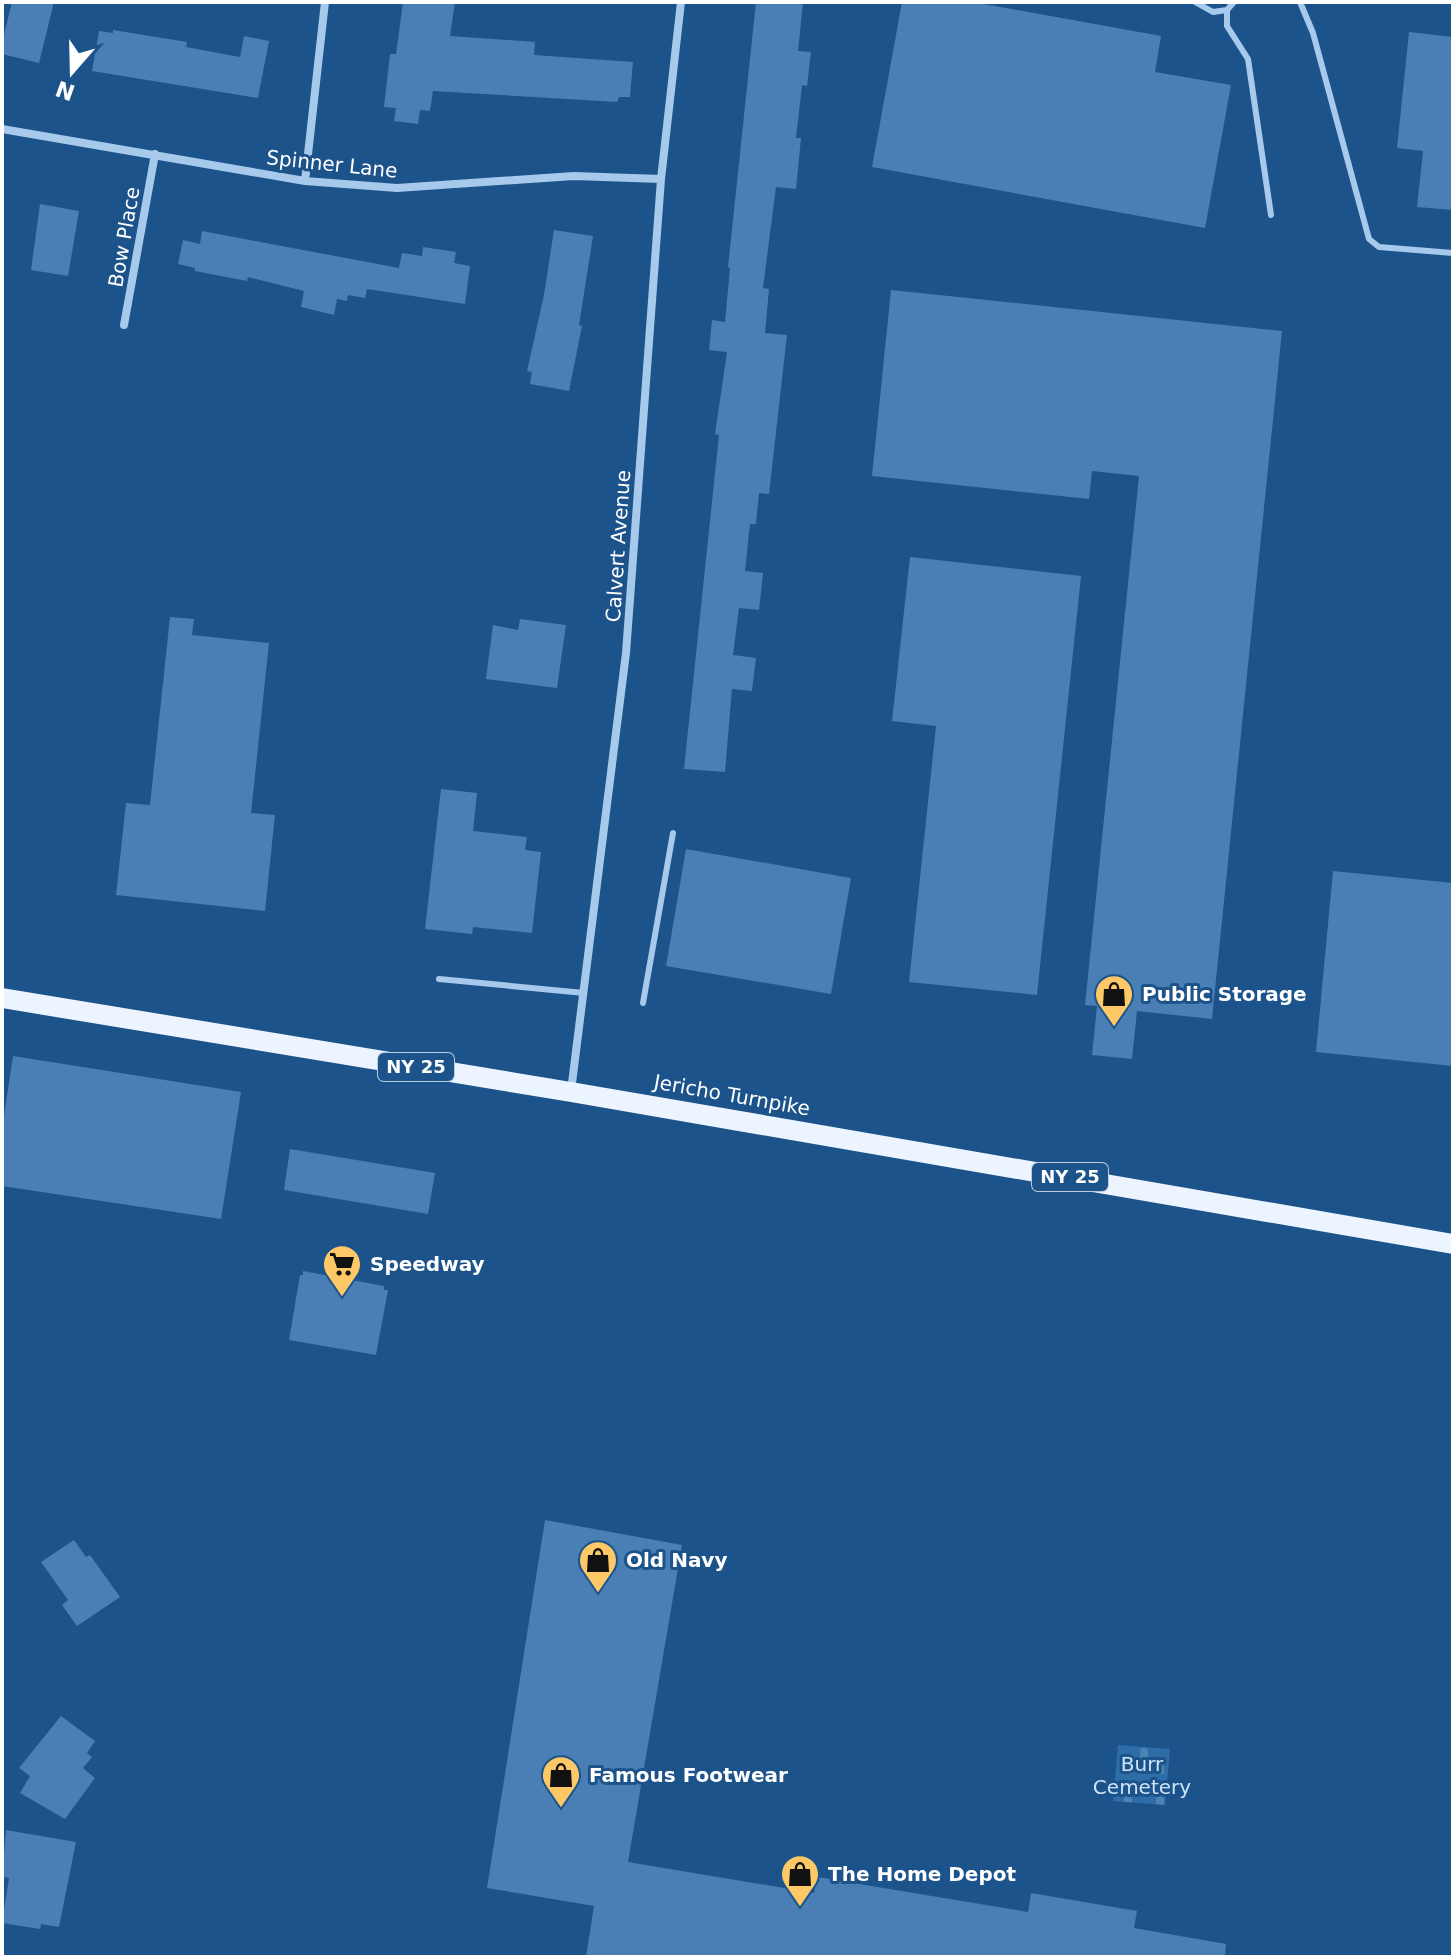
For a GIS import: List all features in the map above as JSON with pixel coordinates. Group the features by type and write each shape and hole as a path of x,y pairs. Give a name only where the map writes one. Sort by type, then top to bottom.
{"main road":[{"name":"Jericho Turnpike","path":"2,998 571,1092 1453,1244"}],"street":[{"path":"305,181 325,2"},
{"name":"Calvert Avenue","path":"571,1092 626,653 661,179 681,2"},
{"name":"Spinner Lane","path":"2,129 305,181 397,188 574,176 661,179"},
{"name":"Bow Place","path":"124,325 155,154"}],"lane":[{"path":"1195,2 1213,12 1227,10 1234,2"},
{"path":"1300,2 1313,33 1369,239 1379,247 1453,253"},
{"path":"1227,10 1227,26 1248,59 1271,215"},
{"path":"643,1003 673,833"},
{"path":"439,979 584,993"}],"green space":[{"name":"Burr Cemetery","path":"1118,1745 1170,1749 1165,1805 1113,1801"}],"building":[{"path":"12,2 54,2 39,63 2,54"},
{"path":"403,2 455,2 450,36 535,42 534,55 633,62 630,97 619,97 617,102 433,91 430,111 420,110 418,124 394,121 396,108 384,107 390,54 396,54"},
{"path":"756,2 803,2 798,51 811,52 807,86 802,85 796,138 801,138 796,189 776,187 763,288 769,289 765,333 787,335 769,494 759,493 756,524 750,524 745,571 763,573 759,610 739,608 733,655 756,658 752,691 732,689 725,772 684,769 719,435 715,434 727,352 709,350 712,320 725,322"},
{"path":"902,2 973,2 1161,36 1155,72 1231,85 1205,228 872,167"},
{"path":"113,30 187,42 186,47 240,57 244,36 269,41 258,98 92,71 99,31 113,33"},
{"path":"1409,32 1453,37 1453,210 1417,207 1423,151 1397,148"},
{"path":"40,204 79,211 68,276 31,270"},
{"path":"554,230 593,236 579,325 582,326 569,391 530,384 532,372 527,371 544,295"},
{"path":"202,231 399,268 402,253 422,256 423,247 456,252 454,263 470,266 465,304 367,289 365,298 348,295 347,301 337,299 334,315 301,307 304,291 248,277 247,281 195,271 195,268 178,264 183,240 200,244"},
{"path":"891,290 1282,331 1212,1019 1137,1011 1132,1059 1092,1055 1097,1006 1085,1005 1139,476 1092,471 1089,499 872,476"},
{"path":"910,557 1081,576 1037,995 909,982 936,726 892,721"},
{"path":"170,617 194,619 192,635 269,643 251,813 275,815 265,911 116,895 126,803 150,805"},
{"path":"520,619 566,625 557,688 486,679 493,625 518,630"},
{"path":"441,789 477,793 473,831 527,837 525,850 541,852 532,933 473,927 472,934 425,929"},
{"path":"686,849 851,878 831,994 666,966"},
{"path":"1333,871 1453,883 1453,1066 1316,1052"},
{"path":"13,1056 241,1092 221,1219 2,1186 2,1129"},
{"path":"290,1149 435,1173 428,1214 284,1190"},
{"path":"303,1271 384,1286 384,1290 388,1290 376,1355 289,1340"},
{"path":"545,1520 682,1545 628,1862 814,1893 817,1877 1028,1912 1031,1893 1137,1911 1134,1928 1226,1944 1225,1957 586,1957 594,1906 487,1888"},
{"path":"74,1540 86,1557 90,1555 120,1597 77,1626 62,1605 68,1600 41,1562"},
{"path":"61,1716 95,1741 87,1753 92,1757 83,1768 95,1778 65,1819 20,1793 30,1776 19,1768"},
{"path":"6,1830 76,1842 59,1927 41,1924 40,1929 2,1923 9,1878 2,1877"}],"place":[{"name":"Public Storage","path":"1114,1028"},
{"name":"Speedway","path":"342,1298"},
{"name":"Old Navy","path":"598,1594"},
{"name":"Famous Footwear","path":"561,1809"},
{"name":"The Home Depot","path":"800,1908"}]}
